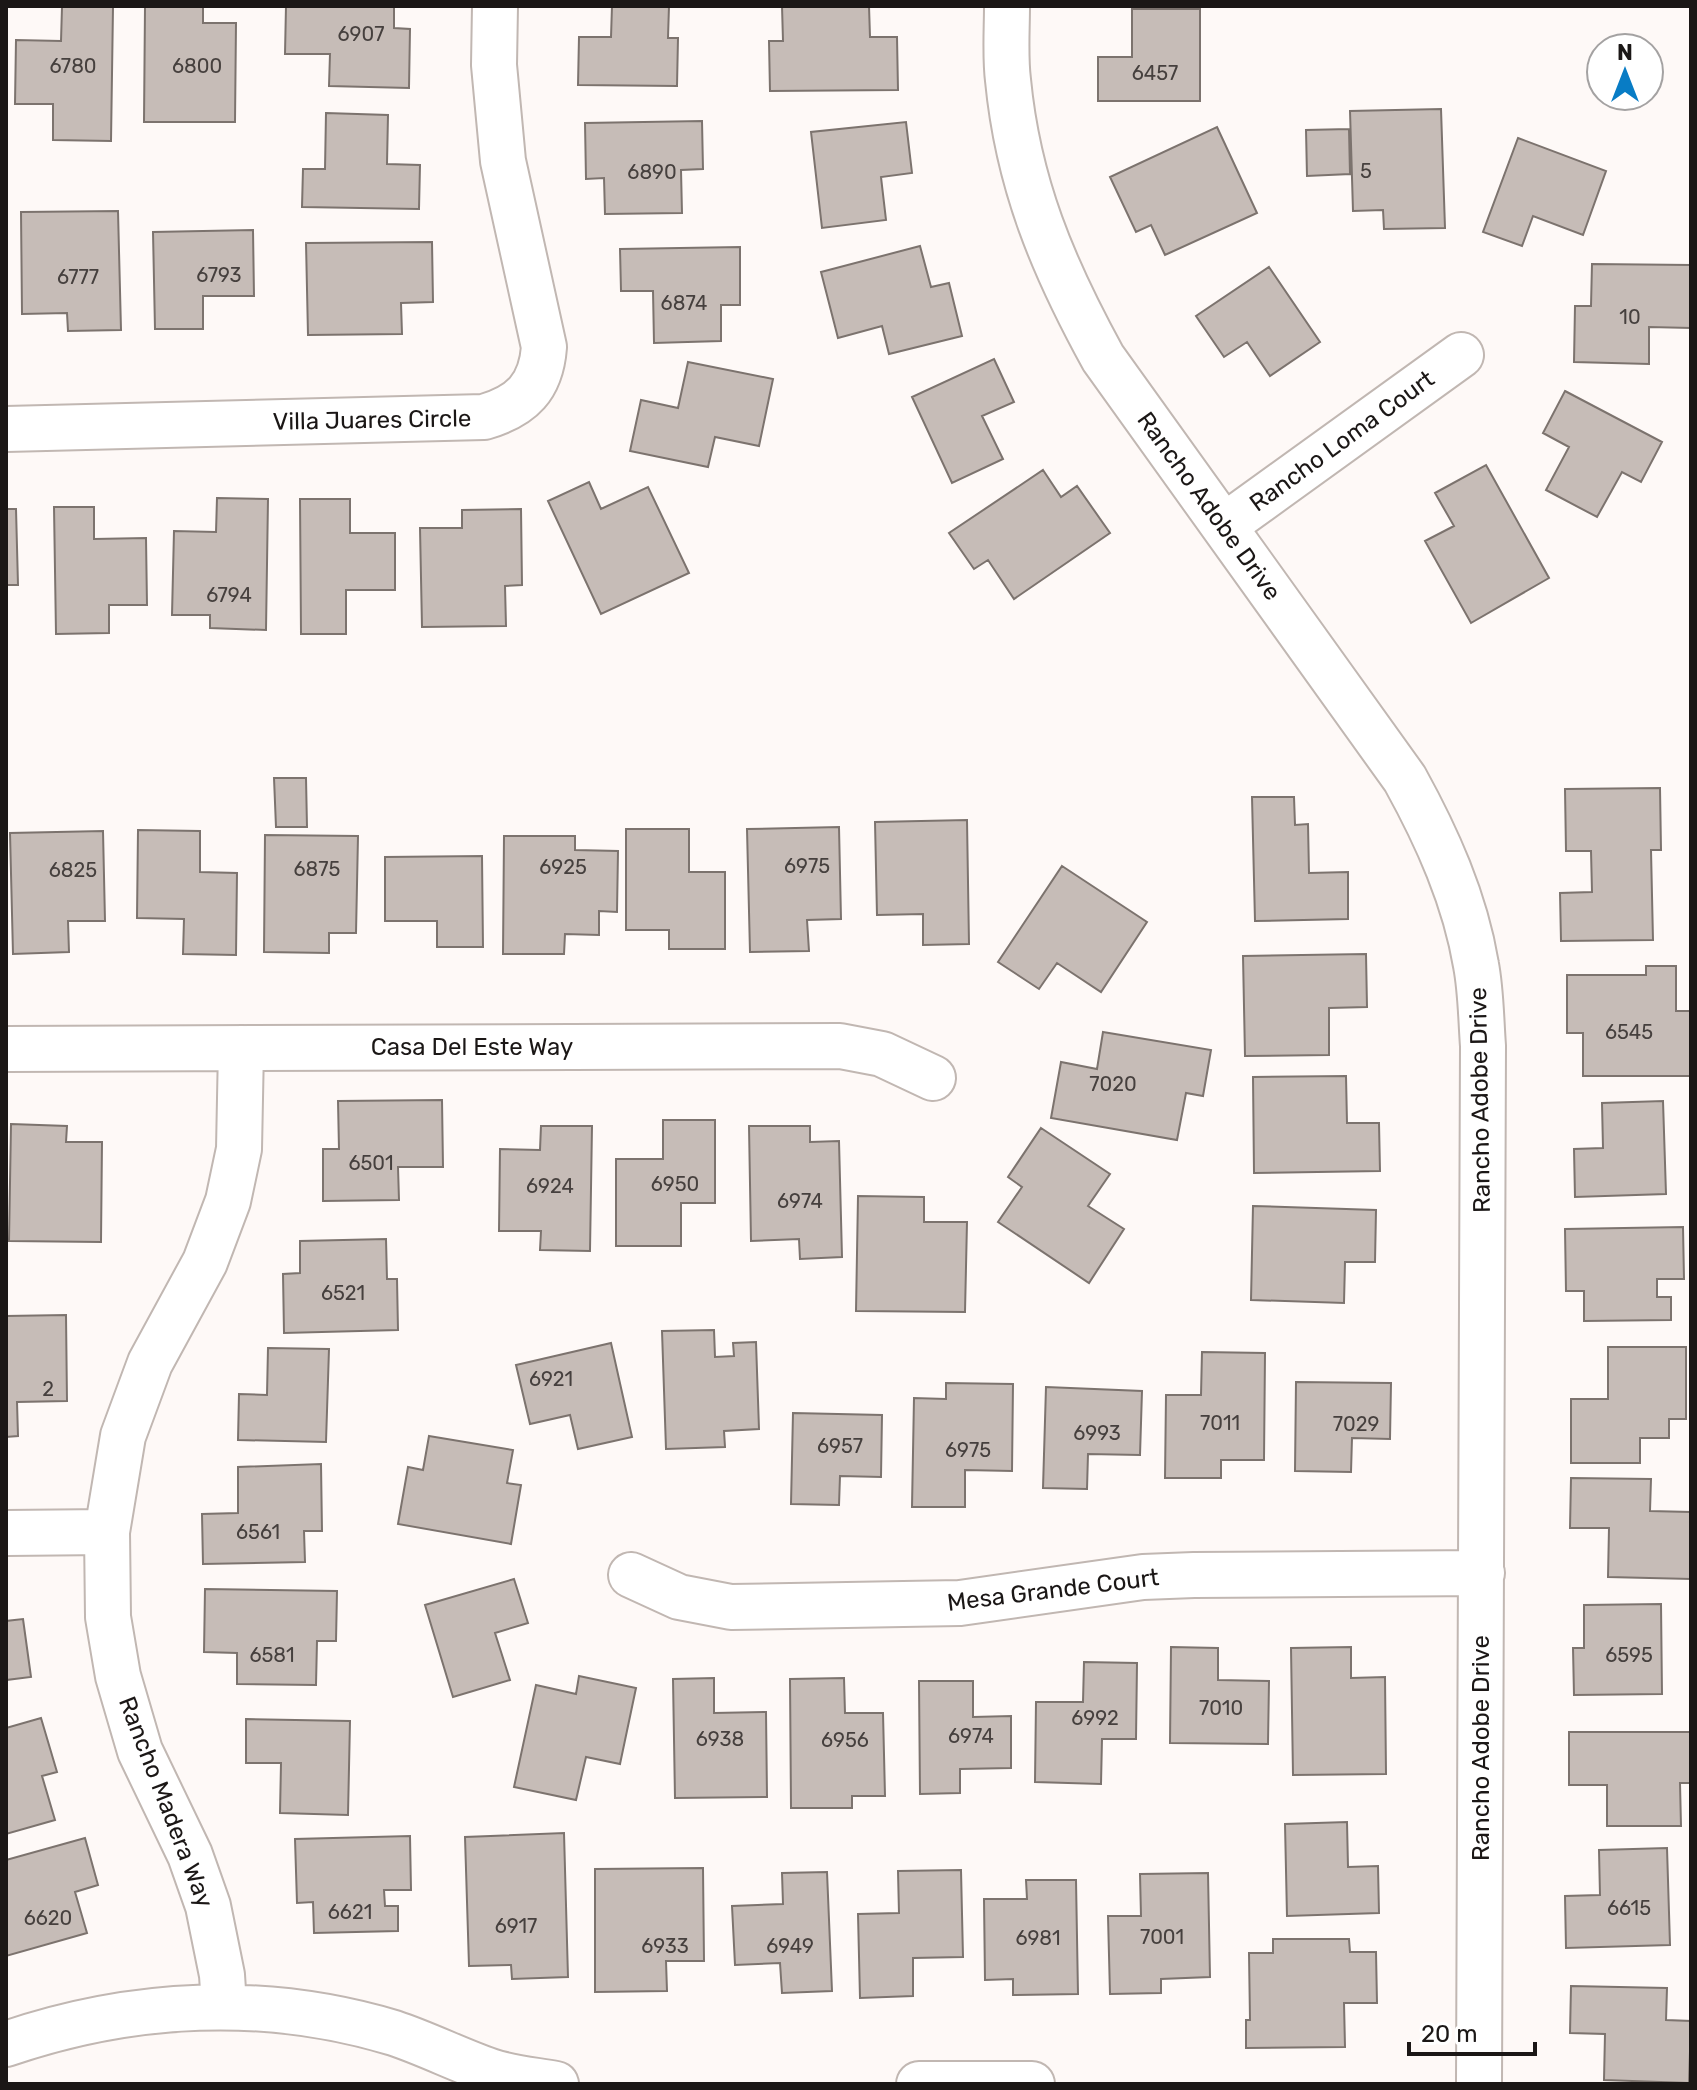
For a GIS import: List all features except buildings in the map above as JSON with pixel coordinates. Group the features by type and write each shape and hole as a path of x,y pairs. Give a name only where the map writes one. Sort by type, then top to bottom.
{"street":[{"name":"Villa Juares Circle","path":"6,429 484,417 504,411 521,400 535,384 543,365 544,347 503,161 494,65 495,6"},
{"name":"Rancho Adobe Drive","path":"1007,6 1008,79 1021,163 1042,235 1071,300 1103,358 1405,779 1431,827 1455,885 1476,964 1483,1046 1479,2084"},
{"name":"Rancho Loma Court","path":"1224,526 1461,355"},
{"name":"Casa Del Este Way","path":"6,1049 840,1046 882,1054 933,1078"},
{"name":"Rancho Madera Way","path":"224,2006 222,1975 208,1906 190,1855 140,1751 118,1676 108,1617 107,1532 123,1436 144,1377 205,1262 228,1201 239,1149 241,1048"},
{"path":"6,1533 107,1532"},
{"name":"Mesa Grande Court","path":"631,1575 679,1597 731,1607 960,1603 1143,1577 1482,1573"},
{"path":"6,2044 40,2032 125,2012 224,2006 309,2014 394,2033 493,2072 556,2084"},
{"path":"919,2084 1032,2084"}]}
